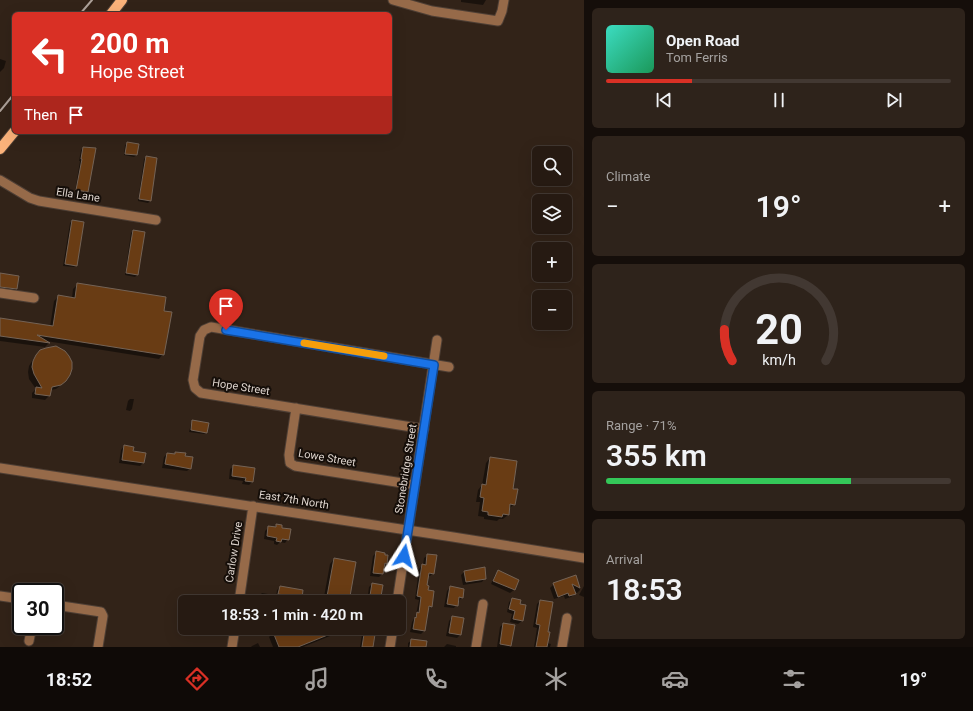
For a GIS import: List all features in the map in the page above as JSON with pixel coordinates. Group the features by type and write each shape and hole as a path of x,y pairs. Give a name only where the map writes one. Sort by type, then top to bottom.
{"main road":[{"path":"113,12 122,0"},
{"path":"0,149 12,134"}],"street":[{"path":"393,0 432,11 498,21 504,0"},
{"name":"Ella Lane","path":"0,180 30,198 39,201 156,220"},
{"path":"0,293 34,298"},
{"name":"Hope Street","path":"424,429 201,393 195,388 193,380 200,336 204,330 211,327 449,367"},
{"name":"Stonebridge Street","path":"398,595 437,340"},
{"name":"Lowe Street","path":"296,408 289,455 290,463 295,466 415,485"},
{"name":"East 7th North","path":"0,468 584,558"},
{"name":"Carlow Drive","path":"240,595 253,506"},
{"path":"0,596 12,598"},
{"path":"476,647 482,604"},
{"path":"64,606 101,612 103,616 98,647"},
{"path":"562,647 566,618"},
{"path":"29,640 30,635"},
{"path":"232,647 234,635"},
{"path":"390,647 392,635"}],"building":[{"path":"127,142 139,144 137,155 125,154"},
{"path":"83,147 96,148 88,192 76,190"},
{"path":"146,156 157,158 151,201 139,199"},
{"path":"72,220 84,222 77,266 65,264"},
{"path":"133,230 145,232 138,275 126,273"},
{"path":"0,273 19,276 17,289 0,287"},
{"path":"77,283 166,297 164,311 172,312 164,355 37,335 50,343 0,336 0,318 53,326 58,295 75,298"},
{"path":"56,346 65,351 72,362 70,375 61,385 52,387 50,396 35,394 36,387 42,388 34,374 32,367 33,361 40,350"},
{"path":"192,420 209,423 207,433 191,430"},
{"path":"124,445 134,447 133,451 146,453 144,463 122,460"},
{"path":"175,452 186,453 185,456 193,457 191,469 165,464 167,453 175,454"},
{"path":"490,457 517,461 513,489 518,489 515,505 510,504 509,515 503,514 502,517 488,515 488,512 482,511 484,498 480,497 482,484 486,485"},
{"path":"233,465 255,468 253,482 245,481 246,478 232,476"},
{"path":"276,524 282,525 282,528 291,529 289,540 282,539 281,542 276,541 277,538 267,536 268,526 276,527"},
{"path":"376,551 388,555 387,564 385,563 383,574 373,573"},
{"path":"427,554 437,555 434,574 429,573 427,585 429,586 428,590 434,591 432,607 429,606 425,631 413,629 415,617 416,618 417,612 419,613 421,597 417,596 422,564 426,565"},
{"path":"334,558 356,562 350,595 327,595"},
{"path":"485,567 486,579 466,582 464,571"},
{"path":"498,570 519,580 515,590 493,581"},
{"path":"576,575 580,588 572,584 576,594 569,596 568,593 558,597 553,583"},
{"path":"372,583 383,585 381,595 370,595"},
{"path":"280,586 303,590 302,595 278,594"},
{"path":"450,586 464,589 463,598 459,597 458,606 447,604"},
{"path":"512,598 521,600 520,604 526,605 523,621 513,619 515,611 509,609"},
{"path":"540,600 553,602 547,647 536,647 540,625 536,624"},
{"path":"452,616 464,618 461,635 449,633"},
{"path":"503,623 515,625 511,646 500,644"},
{"path":"274,635 328,635 298,647 279,647"},
{"path":"364,635 375,635 373,647 362,647"},
{"path":"411,639 427,641 426,647 410,647"}],"railway":[{"path":"82,12 92,0"},
{"path":"0,111 12,96"}],"slow traffic":[{"path":"304,343 384,356"}],"route":[{"path":"226,330 434,365 404,556"}]}
